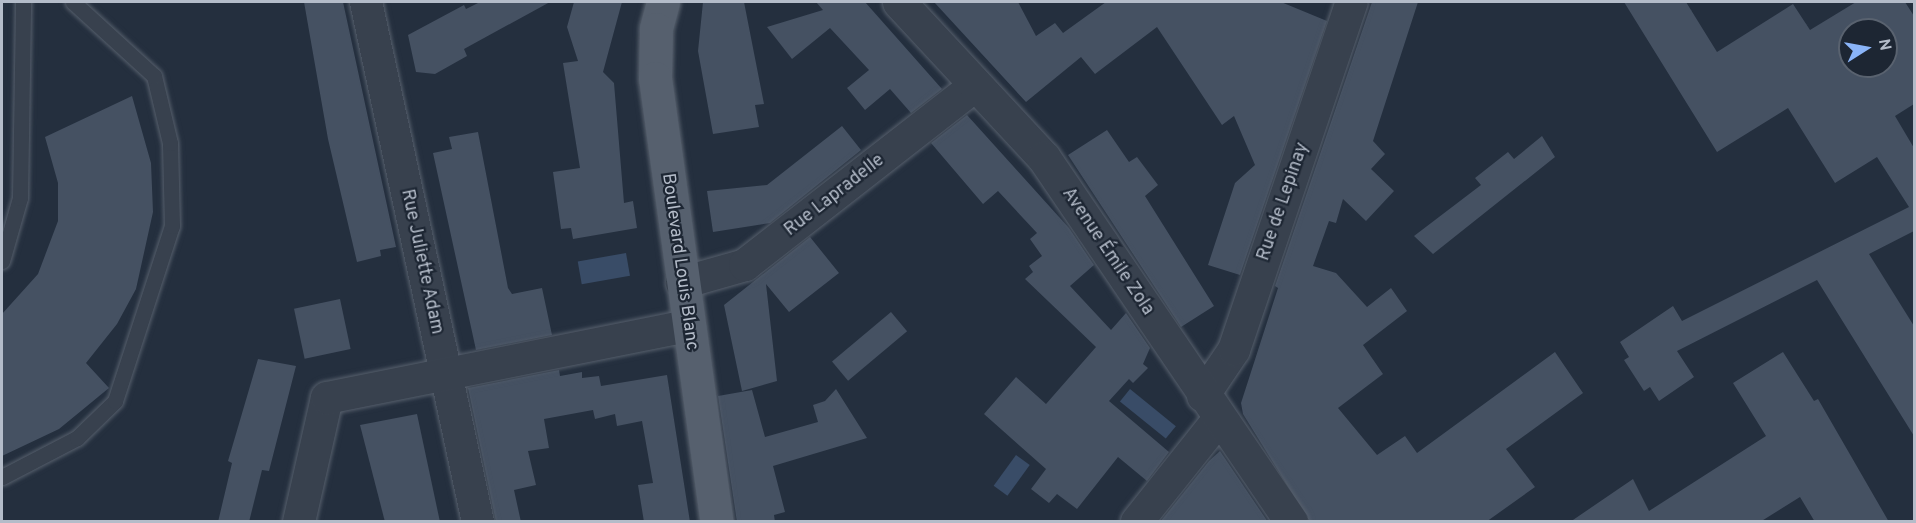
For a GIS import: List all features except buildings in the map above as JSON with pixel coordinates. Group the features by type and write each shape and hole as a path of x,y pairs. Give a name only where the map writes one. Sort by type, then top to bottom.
{"main road":[{"name":"Boulevard Louis Blanc","path":"663,2 656,29 655,78 717,522"}],"street":[{"name":"Avenue Émile Zola","path":"899,2 1044,159 1291,522"},
{"name":"Rue Juliette Adam","path":"372,4 444,371 478,522"},
{"name":"Rue de Lepinay","path":"1137,522 1211,407 1234,350 1345,4"},
{"name":"Rue Lapradelle","path":"682,283 745,265 975,86"},
{"path":"299,522 327,398 444,371 688,326"}],"lane":[{"path":"2,261 20,198 23,2"},
{"path":"2,477 77,438 115,401 172,226 170,142 154,76 73,2"}],"water":[{"path":"626,253 630,276 582,284 578,262"},
{"path":"1130,389 1176,426 1166,439 1120,401"},
{"path":"1016,455 1030,465 1007,496 994,486"}]}
